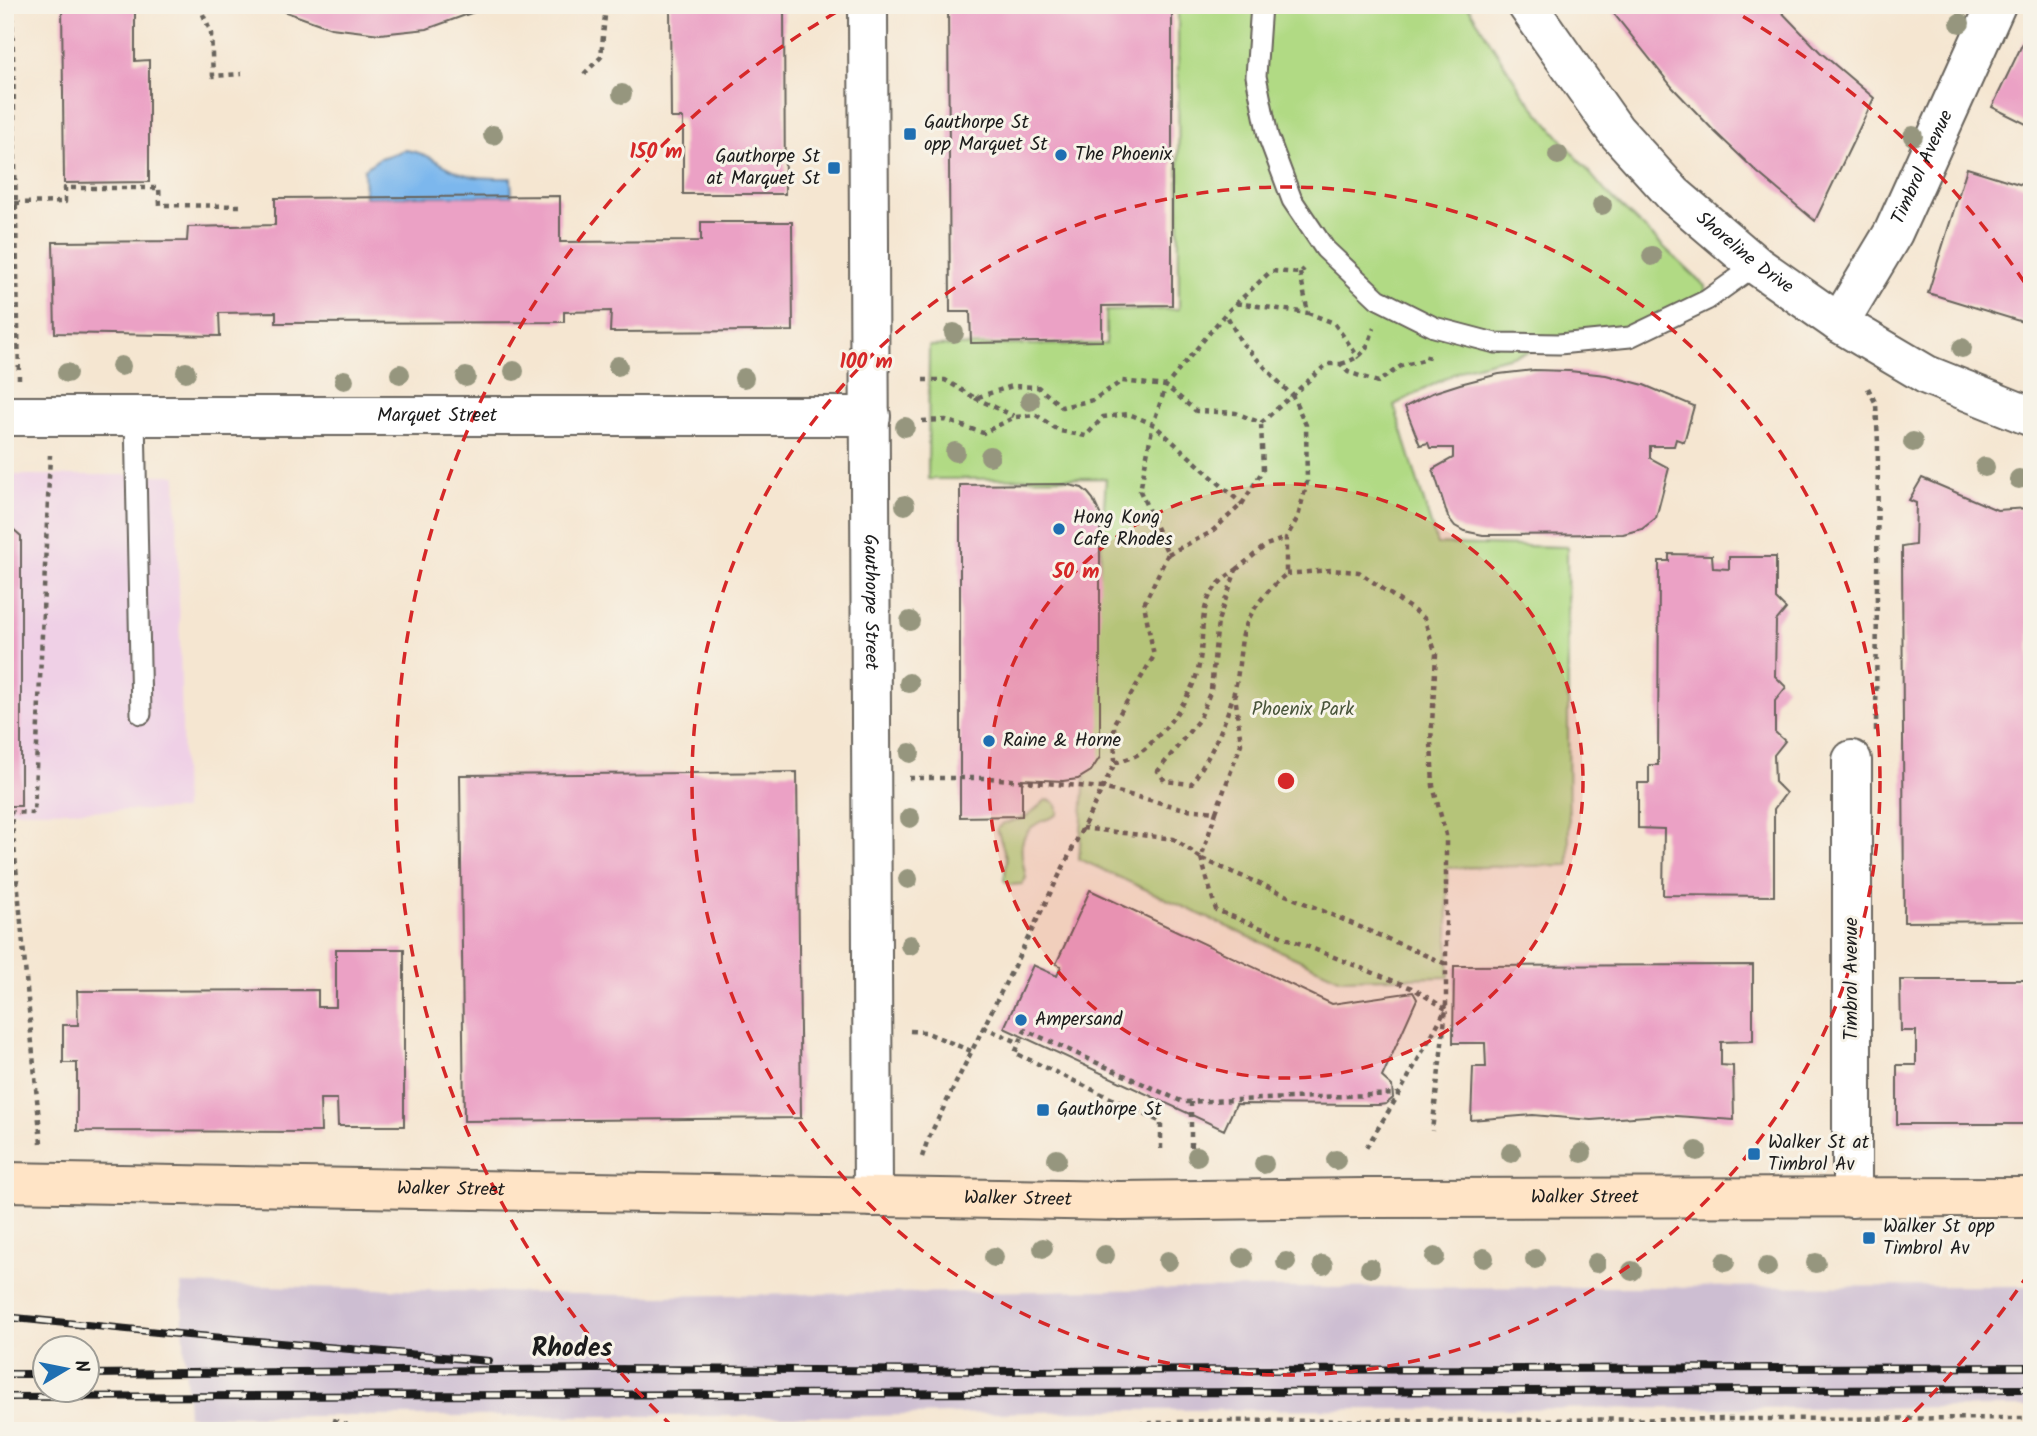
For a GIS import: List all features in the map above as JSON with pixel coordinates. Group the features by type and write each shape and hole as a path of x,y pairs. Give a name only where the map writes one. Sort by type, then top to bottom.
{"street":[{"name":"Gauthorpe Street","path":"868,5 871,416 890,1198"},
{"name":"Shoreline Drive","path":"1527,5 1615,130 1674,195 1756,265 1839,323 1927,375 2032,417"},
{"name":"Timbrol Avenue","path":"1839,323 1892,233 1996,5"},
{"name":"Marquet Street","path":"26,416 871,416"},
{"name":"Timbrol Avenue","path":"1852,761 1852,1198"},
{"name":"Walker Street","path":"5,1182 1119,1201 2032,1197"}],"lane":[{"path":"1261,5 1256,76 1268,136 1292,200 1325,248 1378,299 1434,327 1495,343 1559,344 1630,337 1707,300 1756,265"},
{"path":"135,416 141,714"}],"path":[{"path":"12,5 15,202 26,416 34,813 11,813 44,1182"},
{"path":"199,5 211,33 212,76 242,74"},
{"path":"584,74 601,57 606,5"},
{"path":"15,202 65,202 65,188 159,188 160,205 243,206"},
{"path":"1168,554 1140,491 1153,424 1166,386 1236,303 1271,271 1300,273 1308,313"},
{"path":"1236,303 1308,313 1334,323 1359,358"},
{"path":"1226,314 1241,342 1293,397 1306,425 1307,482 1298,517 1286,538 1286,574"},
{"path":"1261,424 1327,364 1341,364 1359,358 1367,348 1375,325"},
{"path":"1341,364 1348,372 1378,382 1401,366 1427,359 1434,327"},
{"path":"923,380 945,380 1015,417"},
{"path":"975,398 1012,386 1038,387 1062,407 1093,400 1122,382 1166,386 1196,411 1236,413 1261,424"},
{"path":"922,421 946,420 984,433 1015,417 1036,415 1060,431 1086,436 1102,417 1129,414 1153,424 1242,505"},
{"path":"890,1198 928,1139 1115,763 1114,723 1154,656 1144,604 1168,554 1210,533 1242,505 1263,470 1261,424"},
{"path":"1852,761 1876,759 1878,443"},
{"path":"1115,763 1138,755 1185,704 1198,670 1206,601 1223,578 1266,545 1286,538"},
{"path":"1236,570 1218,621 1211,690 1200,718 1158,771 1165,780 1191,784 1205,766 1221,732 1235,690 1243,635 1263,594 1286,574 1330,570 1359,572 1424,618 1436,654 1431,742 1433,786 1446,835 1446,1009 1433,1131"},
{"path":"1235,690 1241,744 1201,858 1216,910 1414,989 1446,1009"},
{"path":"955,778 988,778 1102,788 1185,809 1216,812"},
{"path":"1082,828 1174,839 1201,858 1446,964"},
{"path":"1366,1148 1446,1009"},
{"path":"983,1027 1020,1044"},
{"path":"1161,1149 1161,1122 1015,1053 1025,1030 1183,1102 1399,1094"},
{"path":"925,1032 971,1051"},
{"path":"1191,1102 1192,1149"},
{"path":"958,1431 1203,1421 2032,1418"},
{"path":"332,1420 367,1431"}],"shaded area":[{"path":"5,475 176,475 184,810 5,811"},
{"path":"181,1284 659,1296 1261,1288 2032,1286 2032,1407 1127,1410 866,1416 188,1416"}],"green space":[{"name":"Phoenix Park","path":"1178,5 1467,5 1524,95 1605,191 1705,286 1707,300 1630,337 1559,344 1465,368 1394,405 1437,544 1567,547 1569,865 1447,868 1449,977 1341,979 1079,859 1106,478 928,479 929,346 1106,344 1106,311 1179,309"},
{"path":"1046,800 1055,804 1058,814 1038,823 1025,835 1022,848 1026,878 1022,884 1010,885 1004,880 1007,860 997,829 1002,824 1026,817"}],"water":[{"path":"406,150 470,175 511,178 512,196 365,197 364,169 380,158"}],"building":[{"path":"62,5 135,5 135,61 149,60 149,182 64,183"},
{"path":"275,5 484,5 474,12 427,29 380,34 331,28 286,12"},
{"path":"670,5 784,5 785,194 683,194 683,118 671,118"},
{"name":"The Phoenix","path":"948,5 1172,5 1172,305 1102,306 1102,341 971,343 970,312 950,312"},
{"path":"1607,5 1775,5 1820,52 1874,98 1815,221 1715,132 1673,88"},
{"path":"2032,24 2032,127 1992,107"},
{"path":"1967,168 2032,188 2032,325 1928,293"},
{"path":"560,196 560,242 701,241 701,222 792,222 793,331 610,332 611,311 564,312 564,322 276,323 276,312 219,313 220,336 55,333 53,242 187,241 188,227 275,225 275,198"},
{"path":"1534,370 1606,375 1644,385 1694,406 1684,442 1676,439 1674,446 1650,446 1650,458 1669,468 1656,518 1642,529 1623,534 1483,535 1464,531 1455,526 1448,517 1433,469 1453,458 1453,448 1430,448 1428,443 1420,445 1405,407 1432,393 1460,384 1499,374"},
{"path":"1922,478 1997,510 2029,508 2031,921 1904,922 1902,547 1915,545 1916,503 1909,500"},
{"path":"1065,484 1082,488 1088,493 1100,514 1100,757 1091,771 1078,779 1022,779 1022,816 960,817 960,485"},
{"path":"5,528 13,529 21,536 21,806 5,806"},
{"path":"1669,554 1712,555 1713,568 1729,569 1729,557 1776,557 1776,599 1786,609 1776,621 1775,676 1786,687 1775,701 1775,732 1785,741 1774,755 1775,782 1786,793 1774,809 1774,896 1663,895 1664,829 1638,828 1638,783 1649,783 1649,765 1658,765 1659,561 1669,561"},
{"path":"797,772 801,1118 464,1121 460,775"},
{"path":"1090,890 1332,1004 1413,992 1417,999 1382,1077 1392,1086 1393,1098 1386,1104 1379,1105 1236,1104 1224,1130 1004,1028 1033,965 1057,976 1061,966 1056,964"},
{"path":"336,949 404,949 404,1126 338,1126 337,1099 320,1099 321,1132 77,1131 77,1063 63,1063 63,1025 78,1025 77,991 318,990 318,1007 336,1007"},
{"path":"1753,965 1753,1041 1721,1042 1721,1065 1733,1066 1734,1120 1661,1115 1591,1120 1533,1115 1471,1120 1473,1067 1486,1067 1485,1043 1453,1043 1454,966"},
{"path":"1900,980 2032,980 2032,1124 1897,1124 1897,1065 1916,1065 1916,1031 1901,1031"}],"railway":[{"path":"5,1317 489,1361"},
{"path":"102,1374 594,1369 1025,1371 2032,1367"},
{"path":"5,1374 32,1374"},
{"path":"5,1397 2032,1389"}],"place":[{"name":"Gauthorpe St opp Marquet St","path":"910,134"},
{"name":"The Phoenix","path":"1061,155"},
{"name":"Gauthorpe St at Marquet St","path":"834,168"},
{"name":"Hong Kong Cafe Rhodes","path":"1059,529"},
{"name":"Raine & Horne","path":"989,741"},
{"name":"Ampersand","path":"1021,1020"},
{"name":"Gauthorpe St","path":"1043,1110"},
{"name":"Walker St at Timbrol Av","path":"1754,1154"},
{"name":"Walker St opp Timbrol Av","path":"1869,1238"}],"district":[{"name":"Rhodes","path":"572,1349"}]}
